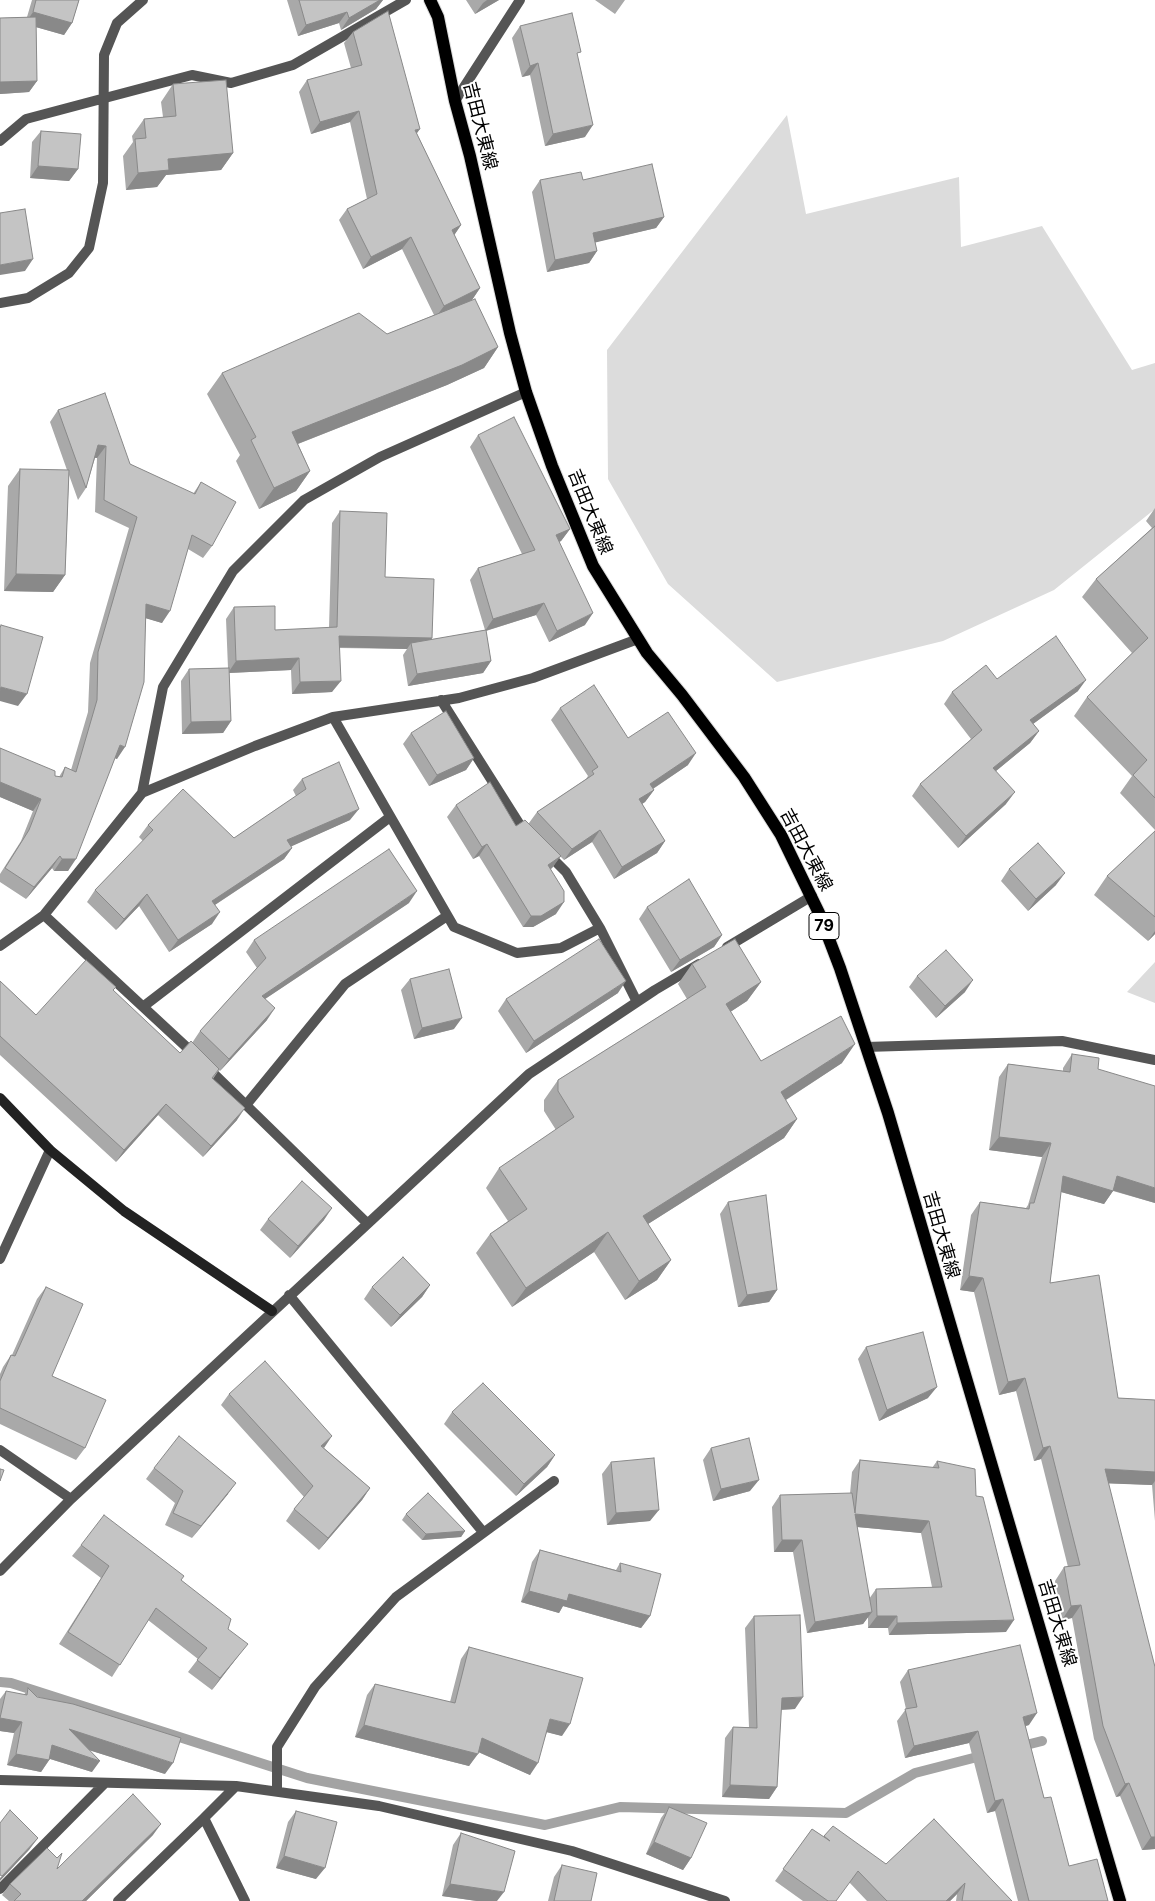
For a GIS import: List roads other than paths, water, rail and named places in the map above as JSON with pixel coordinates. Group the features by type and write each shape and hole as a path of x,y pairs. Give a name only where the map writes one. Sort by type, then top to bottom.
{"main road":[{"name":"吉田大東線","path":"430,0 438,17 455,101 470,156 510,333 526,392 552,466 593,566 647,653 682,695 744,777 781,835 812,896 840,968 888,1113 1120,1901"}],"street":[{"path":"0,303 28,298 68,273 89,248 103,183 104,55 117,23 143,0"},
{"path":"0,142 26,119 192,75 231,83 293,65 406,0"},
{"path":"455,101 520,0"},
{"path":"0,946 44,915 142,793 163,688 233,571 304,500 380,457 526,392"},
{"path":"142,793 255,746 333,717 459,698 533,678 638,639"},
{"path":"441,700 520,825 566,872 600,928 638,1002"},
{"path":"333,717 454,927 517,953 561,948 600,928"},
{"path":"144,1006 390,817"},
{"path":"721,951 812,896"},
{"path":"44,915 144,1006 368,1223"},
{"path":"246,1105 345,984 447,916"},
{"path":"0,1571 71,1499 529,1074 705,960"},
{"path":"866,1047 1062,1041 1155,1060"},
{"path":"0,1098 50,1150 124,1211 272,1311"},
{"path":"0,1259 50,1150"},
{"path":"289,1295 483,1532"},
{"path":"0,1450 71,1499"},
{"path":"277,1789 278,1747 315,1687 396,1597 554,1481"},
{"path":"0,1780 236,1786 277,1789 380,1806 572,1851 725,1901"},
{"path":"0,1889 104,1784"},
{"path":"118,1901 236,1786"},
{"path":"204,1818 245,1901"}],"waterway":[{"path":"0,1682 11,1683 307,1778 545,1825 620,1807 846,1813 915,1773 985,1755"},
{"path":"1018,1747 1042,1741"}]}
